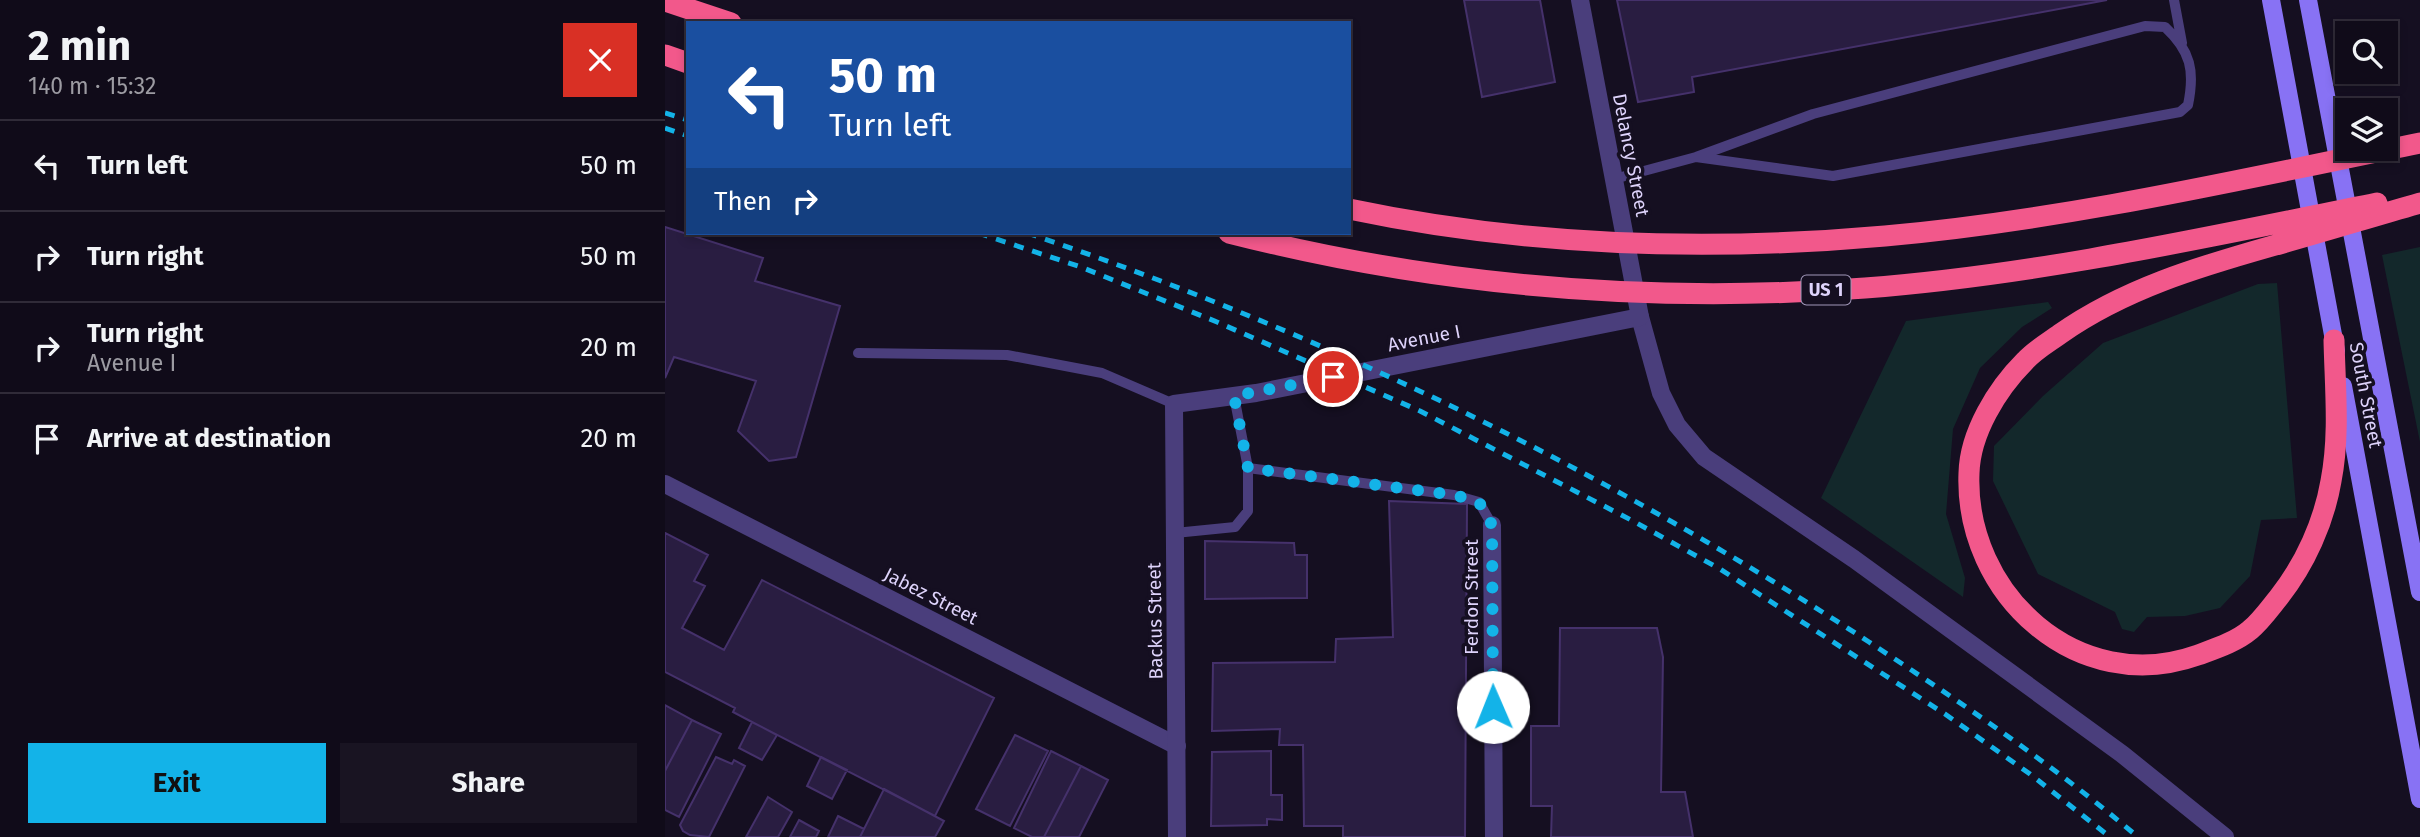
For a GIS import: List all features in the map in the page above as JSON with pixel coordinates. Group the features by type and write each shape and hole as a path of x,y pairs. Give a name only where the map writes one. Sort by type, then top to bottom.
{"highway":[{"path":"665,1 725,21"},
{"path":"665,55 686,62"},
{"path":"1351,209 1473,230 1578,240 1681,245 1797,243 1939,230 2041,216 2142,199 2420,144"},
{"name":"US 1","path":"1238,235 1390,267 1505,284 1661,294 1762,293 1893,285 2033,267 2173,243 2420,194"},
{"path":"2334,340 2336,423 2331,481 2325,508 2302,563 2272,606 2248,632 2212,650 2177,662 2135,666 2102,661 2066,645 2037,627 2006,597 1982,555 1971,515 1969,470 1980,424 1999,393 2025,360 2080,320 2141,289 2211,263 2420,203"}],"main road":[{"name":"South Street","path":"2271,0 2420,799"},
{"name":"South Street","path":"2308,0 2420,592"}],"street":[{"name":"Delancy Street","path":"1580,0 1640,317 1661,393 1677,425 1704,457 1854,559 2111,746 2225,837"},
{"name":"Avenue I","path":"1174,404 1234,396 1640,317"},
{"name":"Backus Street","path":"1174,404 1177,837"},
{"name":"Jabez Street","path":"665,484 1177,746"},
{"name":"Ferdon Street","path":"1492,525 1494,837"}],"lane":[{"path":"1696,157 1833,176 2180,112 2188,105 2192,70 2184,49 2174,0"},
{"path":"1614,179 1696,157 1813,114 2145,26 2165,27 2184,49"},
{"path":"857,353 1007,355 1102,373 1174,404"},
{"path":"1175,533 1235,527 1248,511 1248,468 1234,396"},
{"path":"1248,468 1454,495 1479,502 1492,525"}],"green space":[{"path":"2420,247 2420,442 2382,255"},
{"path":"2277,283 2297,518 2261,520 2250,576 2220,608 2185,616 2147,617 2134,632 2122,629 2115,612 2038,574 1993,481 1994,446 2043,396 2103,343 2258,284"},
{"path":"2048,302 2052,308 2022,327 1980,368 1953,429 1946,514 1965,578 1963,597 1821,498 1906,321"}],"building":[{"path":"1464,0 1540,0 1555,82 1482,97"},
{"path":"1617,0 2107,0 1692,77 1694,92 1638,102"},
{"path":"665,227 763,258 755,281 840,306 796,457 769,461 738,431 756,381 674,357 665,378"},
{"path":"1389,501 1467,504 1465,837 1343,837 1343,826 1304,826 1303,745 1279,745 1280,729 1212,731 1213,663 1335,662 1336,639 1393,637"},
{"path":"665,533 708,555 694,581 705,586 682,628 724,650 762,580 994,698 935,816 733,712 735,708 665,672"},
{"path":"1205,541 1294,543 1295,555 1307,555 1307,598 1205,599"},
{"path":"1560,628 1657,628 1663,657 1661,792 1685,792 1693,837 1551,837 1552,806 1531,806 1531,726 1559,726"},
{"path":"665,705 692,720 665,771"},
{"path":"692,720 721,734 679,817 665,810 665,771"},
{"path":"752,722 777,735 762,760 739,748"},
{"path":"1015,735 1048,751 1010,826 976,809"},
{"path":"1051,751 1081,766 1044,837 1032,837 1014,828"},
{"path":"1271,751 1271,795 1282,795 1282,820 1267,819 1267,825 1211,826 1212,752"},
{"path":"716,757 732,764 734,760 745,766 709,837 690,835 683,831 680,825"},
{"path":"821,757 847,770 832,799 807,786"},
{"path":"1081,766 1108,780 1079,837 1044,837"},
{"path":"884,789 944,821 935,837 860,837"},
{"path":"768,797 792,812 778,837 746,837"},
{"path":"838,816 864,829 860,837 828,837"},
{"path":"799,820 819,831 816,837 790,837"}],"railway":[{"path":"665,113 686,119"},
{"path":"665,128 686,135"},
{"path":"984,235 1081,267 1217,322 1420,411 1633,521 1720,569 1945,714 2030,774 2110,837"},
{"path":"1033,235 1138,272 1355,361 1566,464 1669,520 1770,579 1938,688 2007,735 2138,837"}],"route":[{"path":"1333,377 1234,396 1248,468 1454,495 1479,502 1492,525 1493,707"}]}
